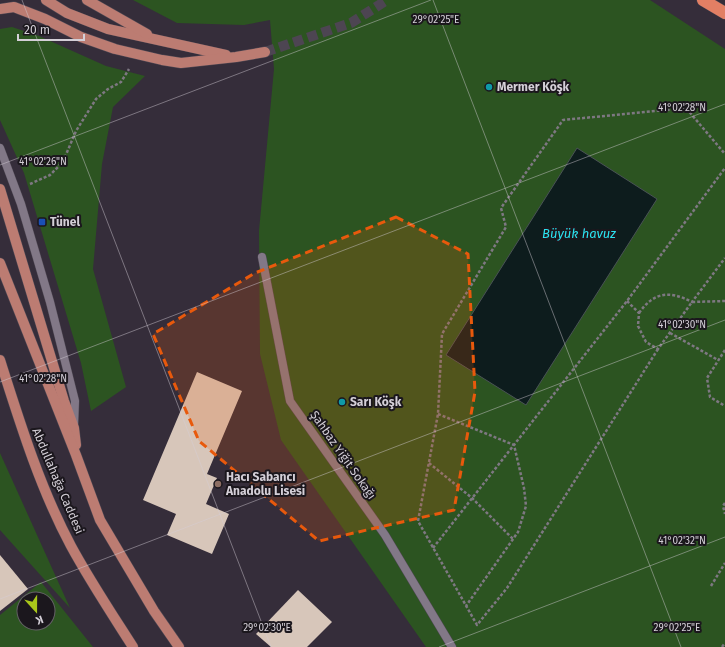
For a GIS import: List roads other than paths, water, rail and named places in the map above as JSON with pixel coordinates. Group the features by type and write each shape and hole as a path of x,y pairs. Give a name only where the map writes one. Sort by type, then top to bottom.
{"highway":[{"path":"703,0 725,14"}],"main road":[{"path":"46,0 66,13 108,28 159,41 236,57"},
{"path":"87,0 159,41"},
{"path":"0,9 14,7 44,19 81,37 115,49 181,63 265,52"},
{"path":"0,189 64,401 71,429"},
{"path":"0,262 71,429"},
{"name":"Abdullahağa Caddesi","path":"0,360 2,372 19,422 44,488 71,546 133,647"},
{"name":"Abdullahağa Caddesi","path":"71,429 76,455 100,520 154,611 179,647"}],"lane":[{"path":"0,148 16,191 50,302 75,401 71,429"},
{"name":"Şahbaz Yiğit Sokağı","path":"262,257 290,401 385,535 452,647"}],"water":[{"name":"Büyük havuz","path":"577,148 657,199 526,405 446,355"}],"tunnel":[{"path":"265,52 351,23 387,0"}],"place":[{"name":"Mermer Köşk","path":"489,87"},
{"name":"Tünel","path":"42,222"},
{"name":"Sarı Köşk","path":"342,402"},
{"name":"Hacı Sabancı Anadolu Lisesi","path":"218,484"}]}
